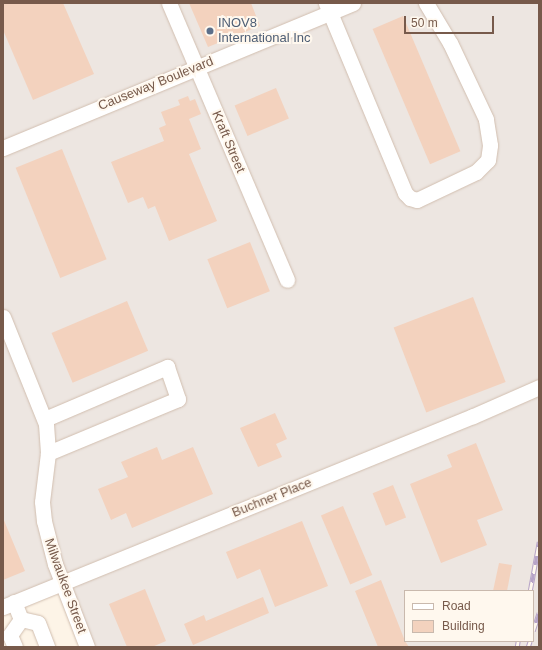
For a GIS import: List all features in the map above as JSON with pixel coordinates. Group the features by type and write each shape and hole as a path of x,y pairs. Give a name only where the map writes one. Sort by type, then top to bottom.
{"street":[{"name":"Kraft Street","path":"169,3 287,280"},
{"path":"338,6 406,193 410,198 417,200 476,172 488,160 490,145 486,119 450,43 426,3"},
{"name":"Causeway Boulevard","path":"3,148 196,68 338,6"},
{"name":"Milwaukee Street","path":"3,317 45,418 48,453 42,502 44,521 62,583 88,647"},
{"path":"45,418 167,367 178,399 48,453"},
{"name":"Buchner Place","path":"9,604 473,416 539,387"},
{"path":"9,604 22,619 38,623 47,647"},
{"path":"15,647 10,635 22,619"}],"shaded area":[{"path":"3,3 539,3 539,647 87,647 62,583 3,607"}],"building":[{"path":"3,3 63,3 94,74 33,100 3,30"},
{"path":"189,3 251,3 260,26 208,47"},
{"path":"403,16 460,151 430,164 373,29"},
{"path":"276,88 289,118 247,136 235,106"},
{"path":"188,96 190,101 195,99 201,114 189,119 201,149 189,154 217,221 169,241 155,206 148,209 143,197 128,203 111,162 164,141 159,128 166,125 161,112 180,105 178,100"},
{"path":"62,149 107,259 60,278 16,168"},
{"path":"250,242 270,291 227,308 207,259"},
{"path":"473,297 506,382 426,412 394,327"},
{"path":"127,301 148,351 73,383 52,333"},
{"path":"275,413 287,439 276,444 282,457 258,467 240,428"},
{"path":"476,443 503,510 477,520 487,545 441,563 410,484 452,467 447,455"},
{"path":"157,447 162,460 193,447 213,494 132,528 126,513 111,520 98,489 128,477 121,462"},
{"path":"393,485 406,517 386,526 373,493"},
{"path":"343,506 372,575 350,584 321,515"},
{"path":"3,518 25,571 3,580"},
{"path":"302,521 328,586 275,607 260,569 237,579 226,552"},
{"path":"499,563 512,565 507,590 493,590"},
{"path":"381,580 404,638 404,642 409,647 378,647 355,591"},
{"path":"145,589 166,641 152,647 127,647 109,604"},
{"path":"263,597 269,613 193,645 184,624 204,615 206,621"}],"railway":[{"path":"530,590 539,542"},
{"path":"534,628 539,613"},
{"path":"517,647 518,642"},
{"path":"528,647 530,642"}],"place":[{"name":"INOV8 International Inc","path":"210,31"}]}
